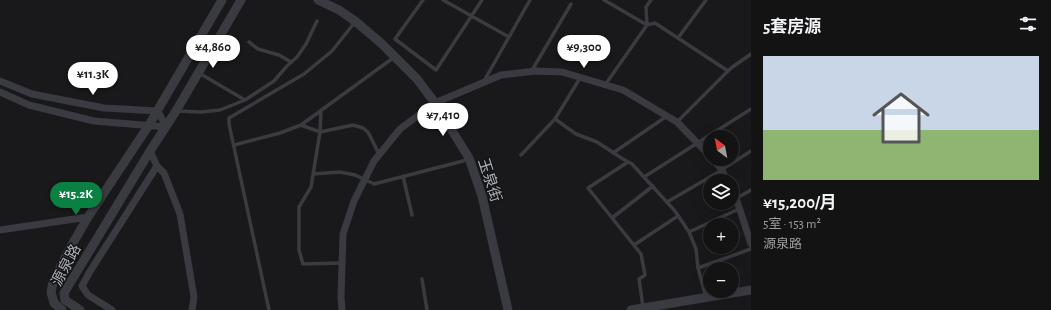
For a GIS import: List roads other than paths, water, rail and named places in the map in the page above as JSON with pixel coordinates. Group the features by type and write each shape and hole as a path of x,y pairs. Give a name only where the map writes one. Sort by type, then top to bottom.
{"street":[{"name":"源泉路","path":"62,310 54,303 51,292 53,282 69,250 88,217 150,125 222,0"},
{"name":"源泉路","path":"80,310 65,300 64,293 176,111 241,0"},
{"name":"玉泉街","path":"318,0 339,10 355,21 382,44 417,79 435,103 469,158 482,196 508,310"},
{"path":"342,310 340,297 343,234 354,201 374,161 400,129 435,103 501,75 530,72 562,72 623,90 677,122 703,148"},
{"path":"0,81 32,94 104,108 158,111 166,127"},
{"path":"0,92 29,105 94,121 166,127"},
{"path":"150,151 157,166 164,173 180,214 194,297 192,310"},
{"path":"112,310 88,295 82,286 157,166"},
{"path":"718,166 724,174"},
{"path":"739,209 749,232 751,244"},
{"path":"0,230 88,217"},
{"path":"739,292 751,290"},
{"path":"631,310 653,308 703,298"}],"lane":[{"path":"423,0 395,39 436,70 482,0"},
{"path":"444,0 509,37"},
{"path":"484,82 530,0"},
{"path":"604,0 647,25 655,23 728,71"},
{"path":"605,85 647,25 646,7 651,0"},
{"path":"678,38 706,0"},
{"path":"530,72 571,4"},
{"path":"176,111 201,112 220,110 245,100 274,81 297,57 306,44 317,21"},
{"path":"269,310 229,124 229,118 304,74 332,51 355,21"},
{"path":"249,42 258,49 279,54 291,62"},
{"path":"677,122 728,71 751,54"},
{"path":"234,146 280,134 301,124 395,57"},
{"path":"198,73 245,100"},
{"path":"521,155 555,119 580,78"},
{"path":"644,176 751,109"},
{"path":"321,110 320,132 311,187 299,207 299,250 303,264 342,263"},
{"path":"613,153 667,116"},
{"path":"555,119 576,134 597,142 632,164 653,186 689,232 696,249 698,268 703,286"},
{"path":"301,124 320,132 353,124 368,132 379,155"},
{"path":"667,202 751,151"},
{"path":"313,174 340,172 355,175 374,184 463,161 469,158"},
{"path":"628,162 588,188 641,254 645,275 639,279 643,308"},
{"path":"403,176 412,215"},
{"path":"612,218 653,186"},
{"path":"739,196 751,190"},
{"path":"689,232 737,210"},
{"path":"634,245 678,216"},
{"path":"698,268 751,249"},
{"path":"422,279 427,310"}]}
